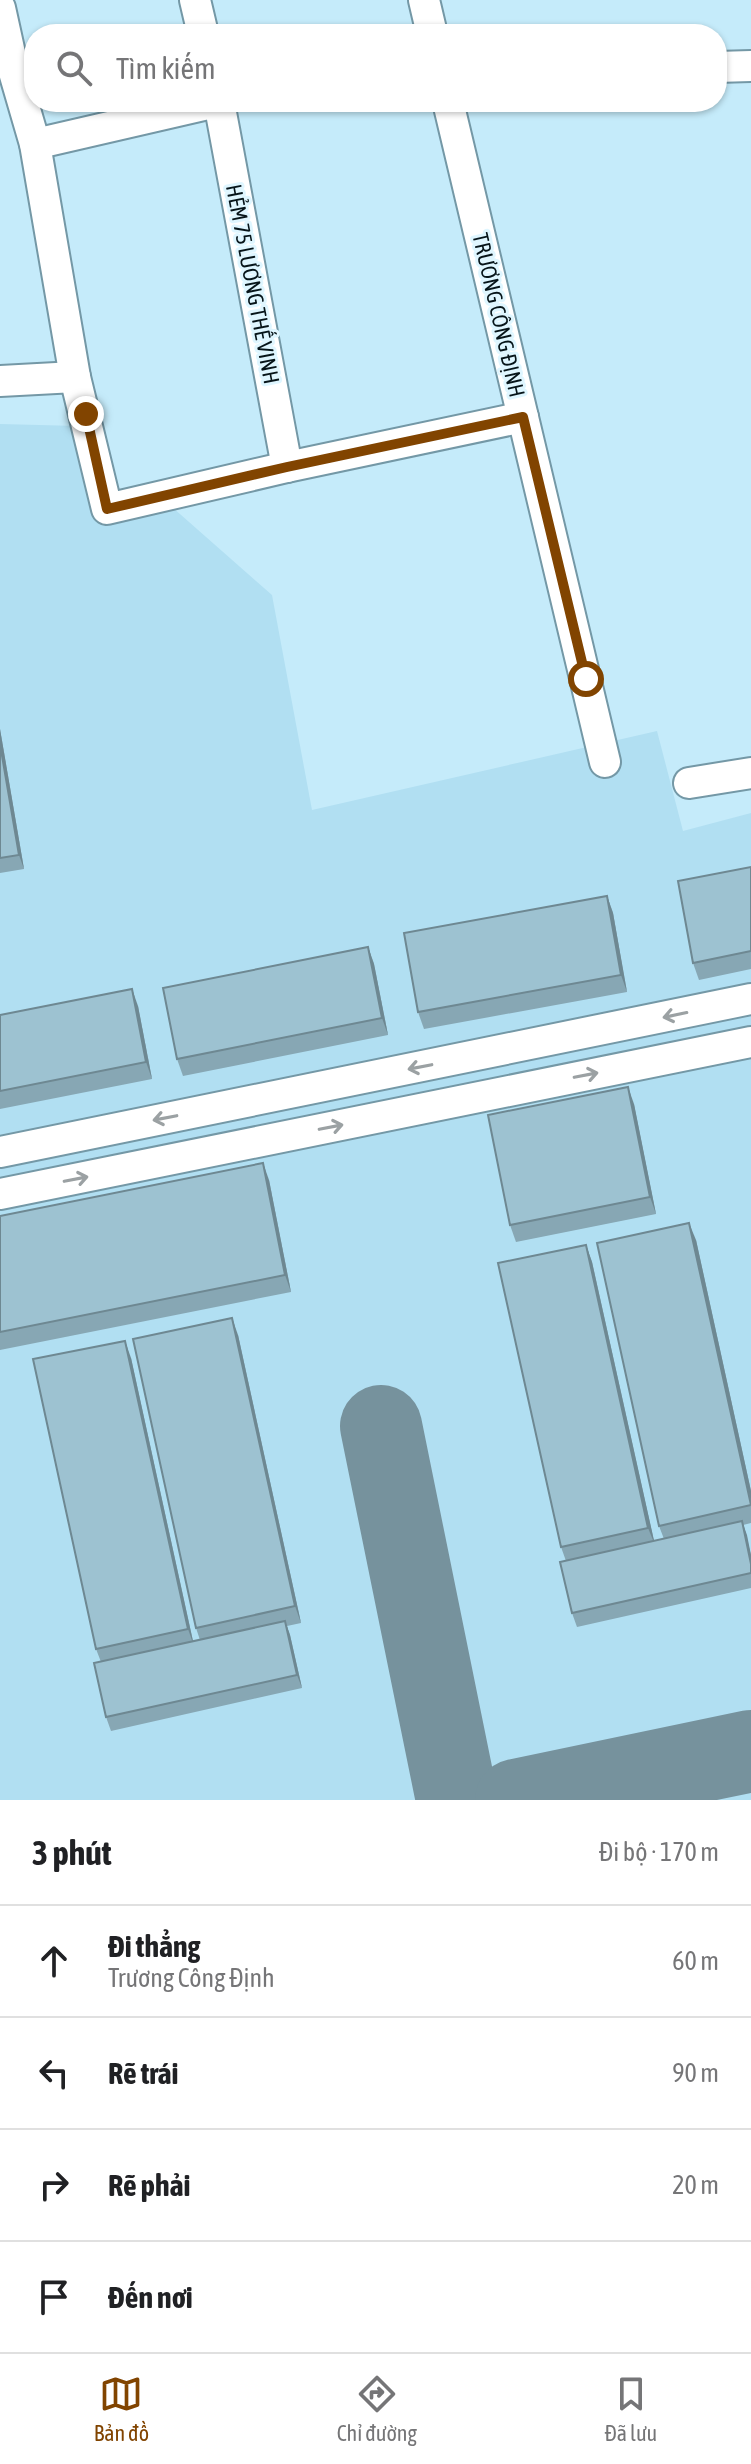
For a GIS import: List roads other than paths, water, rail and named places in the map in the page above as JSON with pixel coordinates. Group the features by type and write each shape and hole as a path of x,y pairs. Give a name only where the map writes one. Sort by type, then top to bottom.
{"street":[{"path":"195,0 201,24"},
{"path":"424,0 430,24"},
{"path":"0,8 24,106"},
{"path":"727,67 751,66"},
{"path":"26,112 35,144 75,377 107,509 523,417"},
{"path":"35,144 174,112"},
{"name":"HẺM 75 LƯƠNG THẾ VINH","path":"220,112 287,467"},
{"name":"TRƯƠNG CÔNG ĐỊNH","path":"450,112 605,762"},
{"path":"0,381 75,377"},
{"path":"689,783 751,773"},
{"path":"0,1152 751,999"},
{"path":"0,1194 751,1042"}]}
